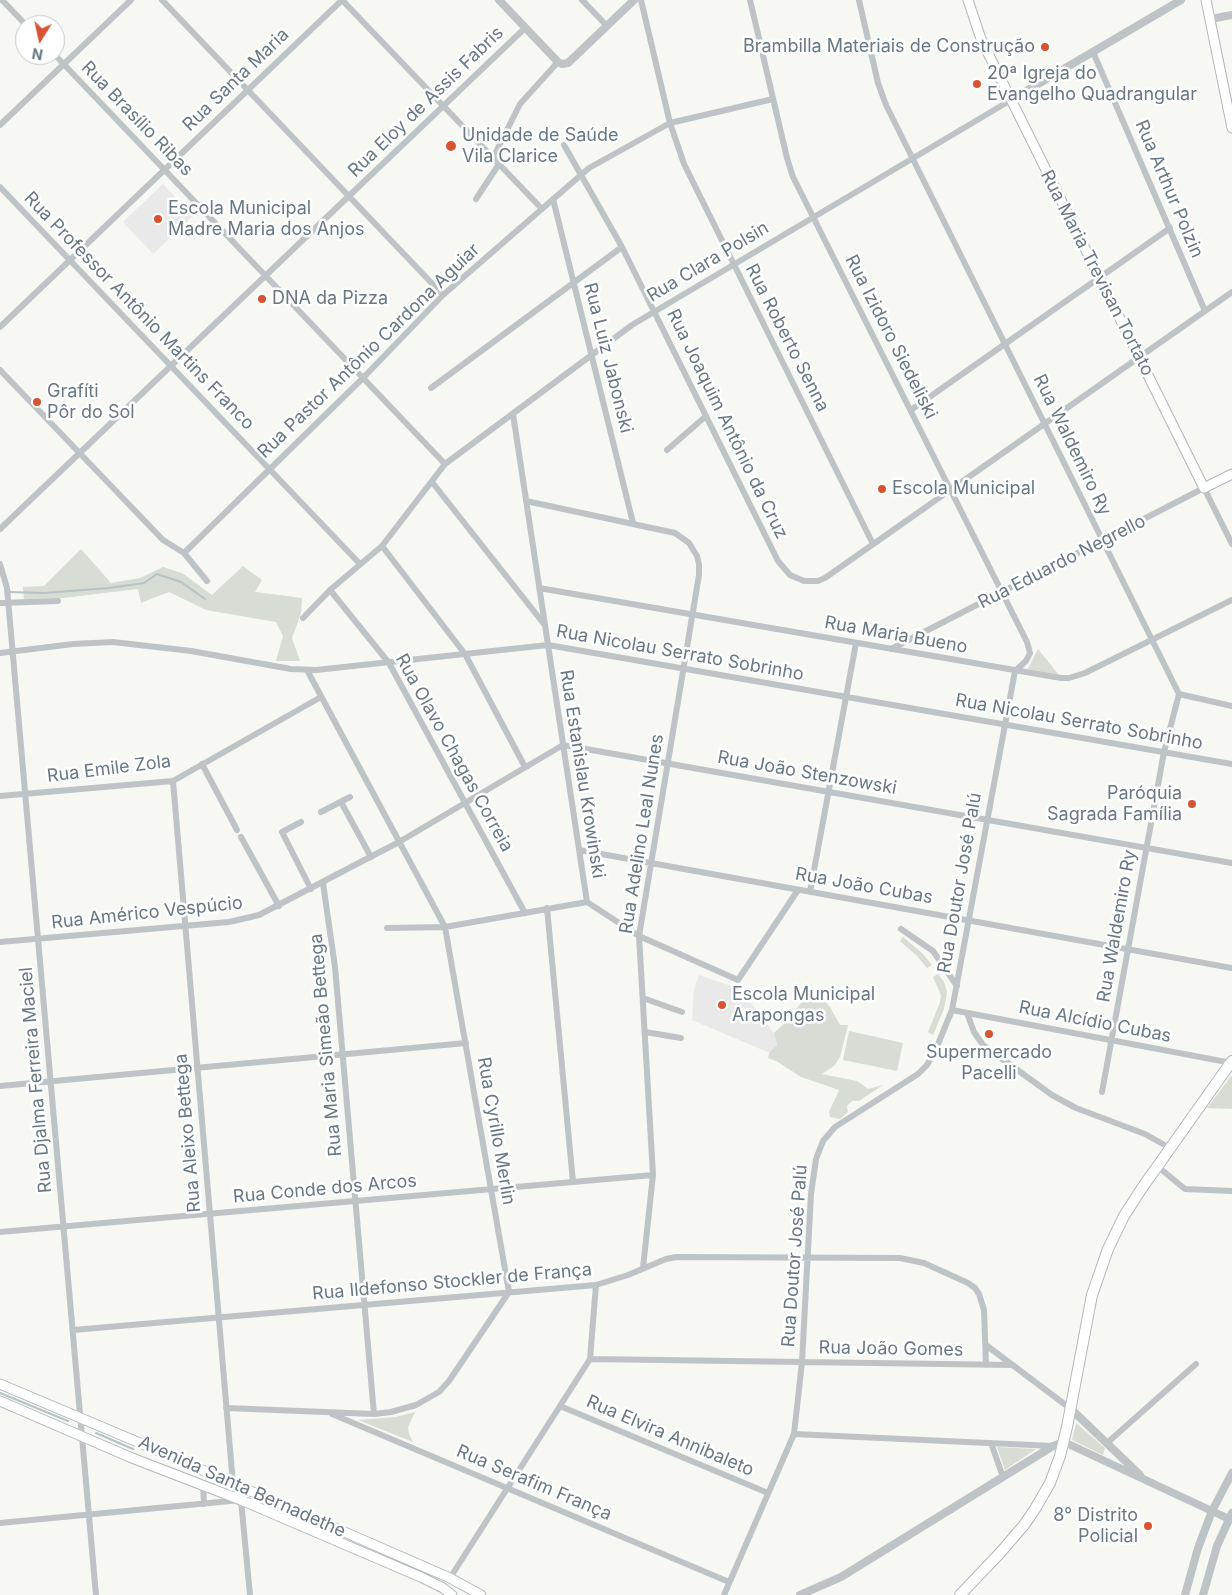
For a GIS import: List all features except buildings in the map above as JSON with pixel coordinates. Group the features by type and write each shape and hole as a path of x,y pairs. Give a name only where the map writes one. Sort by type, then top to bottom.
{"main road":[{"name":"Rua Maria Trevisan Tortato","path":"968,0 981,39 1204,488"},
{"path":"1206,0 1232,128"},
{"name":"Rua Eduardo Negrello","path":"1204,488 1232,474"},
{"path":"960,1595 1011,1540 1035,1509 1050,1483 1064,1442 1089,1308 1102,1262 1124,1216 1157,1166 1232,1062"},
{"name":"Avenida Santa Bernadethe","path":"0,1384 450,1578 481,1595"},
{"name":"Avenida Santa Bernadethe","path":"0,1401 132,1458 203,1484 423,1578 452,1595"}],"street":[{"path":"2,0 16,15"},
{"path":"65,63 131,0"},
{"path":"162,0 443,295"},
{"path":"342,0 542,209"},
{"name":"Rua Santa Maria","path":"0,327 342,0"},
{"path":"499,0 558,62 565,64 634,0"},
{"path":"582,0 607,26"},
{"name":"Rua Roberto Senna","path":"641,0 670,123 684,164 873,544"},
{"name":"Rua Izidoro Siedeliski","path":"750,0 788,163 813,217 1030,647 1029,658 1015,671"},
{"name":"Rua Waldemiro Ry","path":"859,0 882,94 1179,694 1164,752 1102,1092"},
{"name":"Rua Clara Polsin","path":"303,618 330,590 382,546 445,464 654,311 1181,0"},
{"path":"1211,19 1232,15"},
{"name":"Rua Eloy de Assis Fabris","path":"0,528 525,28"},
{"name":"Rua Arthur Polzin","path":"1093,52 1205,311"},
{"path":"493,158 520,104 558,62"},
{"path":"0,125 63,65"},
{"name":"Rua Brasílio Ribas","path":"65,65 445,464"},
{"name":"Rua Pastor Antônio Cardona Aguiar","path":"184,553 363,378 443,295 589,168 670,123 773,99"},
{"name":"Rua Joaquim Antônio da Cruz","path":"564,145 622,247 785,572 797,579 810,582 825,578 873,544"},
{"path":"476,199 499,164"},
{"name":"Rua Professor Antônio Martins Franco","path":"0,187 360,564"},
{"name":"Rua Luiz Jabonski","path":"553,199 634,524"},
{"path":"911,410 1170,228"},
{"path":"431,388 622,247"},
{"path":"873,544 1232,292"},
{"path":"0,370 163,540 184,553 207,581"},
{"name":"Rua Estanislau Krowinski","path":"513,414 586,902"},
{"path":"667,450 706,416"},
{"path":"432,482 544,624"},
{"name":"Rua Eduardo Negrello","path":"891,649 1204,488"},
{"name":"Rua Maria Trevisan Tortato","path":"1204,488 1232,544"},
{"path":"526,501 634,524"},
{"name":"Rua Adelino Leal Nunes","path":"634,524 667,530 682,537 689,543 697,556 699,575 639,936 653,1175 643,1268"},
{"path":"382,546 464,654 525,768"},
{"name":"Rua Djalma Ferreira Maciel","path":"0,564 7,588 96,1595"},
{"name":"Rua Maria Bueno","path":"539,588 1055,678 1069,678 1085,673 1232,600"},
{"name":"Rua Olavo Chagas Correia","path":"330,590 389,663 525,912"},
{"path":"0,603 8,600 58,601"},
{"name":"Rua Nicolau Serrato Sobrinho","path":"0,652 73,644 113,642 191,651 292,669 327,670 548,645 1232,764"},
{"path":"810,892 856,643"},
{"name":"Rua Cyrillo Merlin","path":"307,670 445,926 509,1292"},
{"name":"Rua Doutor José Palú","path":"724,1595 794,1434 802,1362 813,1177 816,1159 823,1141 842,1121 905,1083 927,1065 936,1050 952,1010 1015,671"},
{"path":"1179,694 1232,706"},
{"name":"Rua Emile Zola","path":"0,796 173,781 321,697"},
{"path":"399,842 563,745"},
{"name":"Rua João Stenzowski","path":"563,745 1232,862"},
{"path":"202,764 278,906"},
{"name":"Rua Aleixo Bettega","path":"173,781 233,1484"},
{"path":"321,812 350,797"},
{"path":"341,802 371,857"},
{"path":"301,822 282,832 311,889"},
{"name":"Rua Américo Vespúcio","path":"0,942 240,921 278,906 399,842"},
{"name":"Rua João Cubas","path":"579,850 1232,968"},
{"name":"Rua Maria Simeão Bettega","path":"323,882 335,966 374,1414"},
{"path":"388,928 445,926 586,902 639,936 738,980 798,890"},
{"path":"548,908 573,1182"},
{"path":"900,929 933,951 957,986"},
{"path":"643,998 682,1012"},
{"name":"Rua Alcídio Cubas","path":"952,1010 1232,1062"},
{"path":"967,1013 974,1032 983,1044 1052,1095 1076,1108 1145,1134 1170,1148"},
{"path":"645,1032 681,1038"},
{"path":"0,1086 466,1043"},
{"path":"1157,1166 1185,1189 1232,1191"},
{"name":"Rua Conde dos Arcos","path":"0,1232 653,1175"},
{"name":"Rua Ildefonso Stockler de França","path":"73,1330 596,1285 666,1258 676,1257 910,1259 924,1262 963,1280 975,1288 982,1302 986,1365"},
{"path":"450,1578 590,1359 596,1285"},
{"path":"226,1408 374,1414 404,1409 427,1400 439,1392 449,1381 509,1292"},
{"path":"986,1345 1071,1409 1145,1480"},
{"name":"Rua João Gomes","path":"590,1359 1013,1365"},
{"path":"1107,1443 1196,1364"},
{"name":"Rua Elvira Annibaleto","path":"560,1406 768,1493"},
{"name":"Rua Serafim França","path":"327,1412 729,1582"},
{"path":"794,1434 1053,1446"},
{"path":"800,1595 841,1577 1053,1446 1064,1442 1212,1511 1230,1516 1215,1551 1203,1595"},
{"path":"991,1443 1003,1477"},
{"path":"1186,1595 1198,1548 1212,1511 1232,1473"},
{"path":"203,1484 204,1504"},
{"path":"0,1522 241,1500 250,1595"}],"shaded area":[{"name":"Escola Municipal Madre Maria dos Anjos","path":"163,184 193,216 153,254 123,222"},
{"path":"81,549 111,583 140,578 163,567 182,573 212,595 243,566 262,580 255,592 302,598 301,613 292,638 300,661 276,661 283,636 276,622 206,610 169,592 141,603 138,589 63,598 24,599 23,587 44,586"},
{"path":"1038,649 1059,675 1028,669"},
{"path":"903,937 922,953 932,965 927,968 900,941"},
{"path":"938,974 944,982 947,992 944,1009 933,1035 928,1032 940,1002 941,995 933,977"},
{"name":"Escola Municipal Arapongas","path":"699,975 740,989 774,1033 777,1045 770,1053 692,1020 694,989"},
{"path":"813,988 830,1007 840,1025 848,1025 840,1057 834,1066 822,1074 857,1081 868,1089 883,1085 859,1101 852,1101 847,1106 848,1112 840,1119 830,1117 829,1112 839,1090 801,1077 778,1062 768,1058 769,1053 777,1045 774,1033 784,1024"},
{"path":"849,1031 903,1043 897,1071 843,1060"},
{"path":"1232,1075 1232,1109 1207,1108"},
{"path":"415,1412 408,1427 413,1442 358,1420 396,1417"},
{"path":"1076,1423 1105,1448 1103,1455 1072,1440"},
{"path":"997,1447 1036,1449 1005,1470"}],"waterway":[{"path":"9,592 44,593 109,588 144,583 157,574 181,582 205,599"},
{"path":"0,1393 68,1421"},
{"path":"96,1433 133,1449"}],"place":[{"name":"Brambilla Materiais de Construção","path":"1045,47"},
{"name":"20ª Igreja do Evangelho Quadrangular","path":"977,84"},
{"name":"Unidade de Saúde Vila Clarice","path":"451,146"},
{"name":"Escola Municipal Madre Maria dos Anjos","path":"158,219"},
{"name":"DNA da Pizza","path":"262,299"},
{"name":"Grafíti Pôr do Sol","path":"37,402"},
{"name":"Escola Municipal","path":"882,489"},
{"name":"Paróquia Sagrada Família","path":"1192,804"},
{"name":"Escola Municipal Arapongas","path":"722,1005"},
{"name":"Supermercado Pacelli","path":"989,1034"},
{"name":"8° Distrito Policial","path":"1148,1526"}]}
